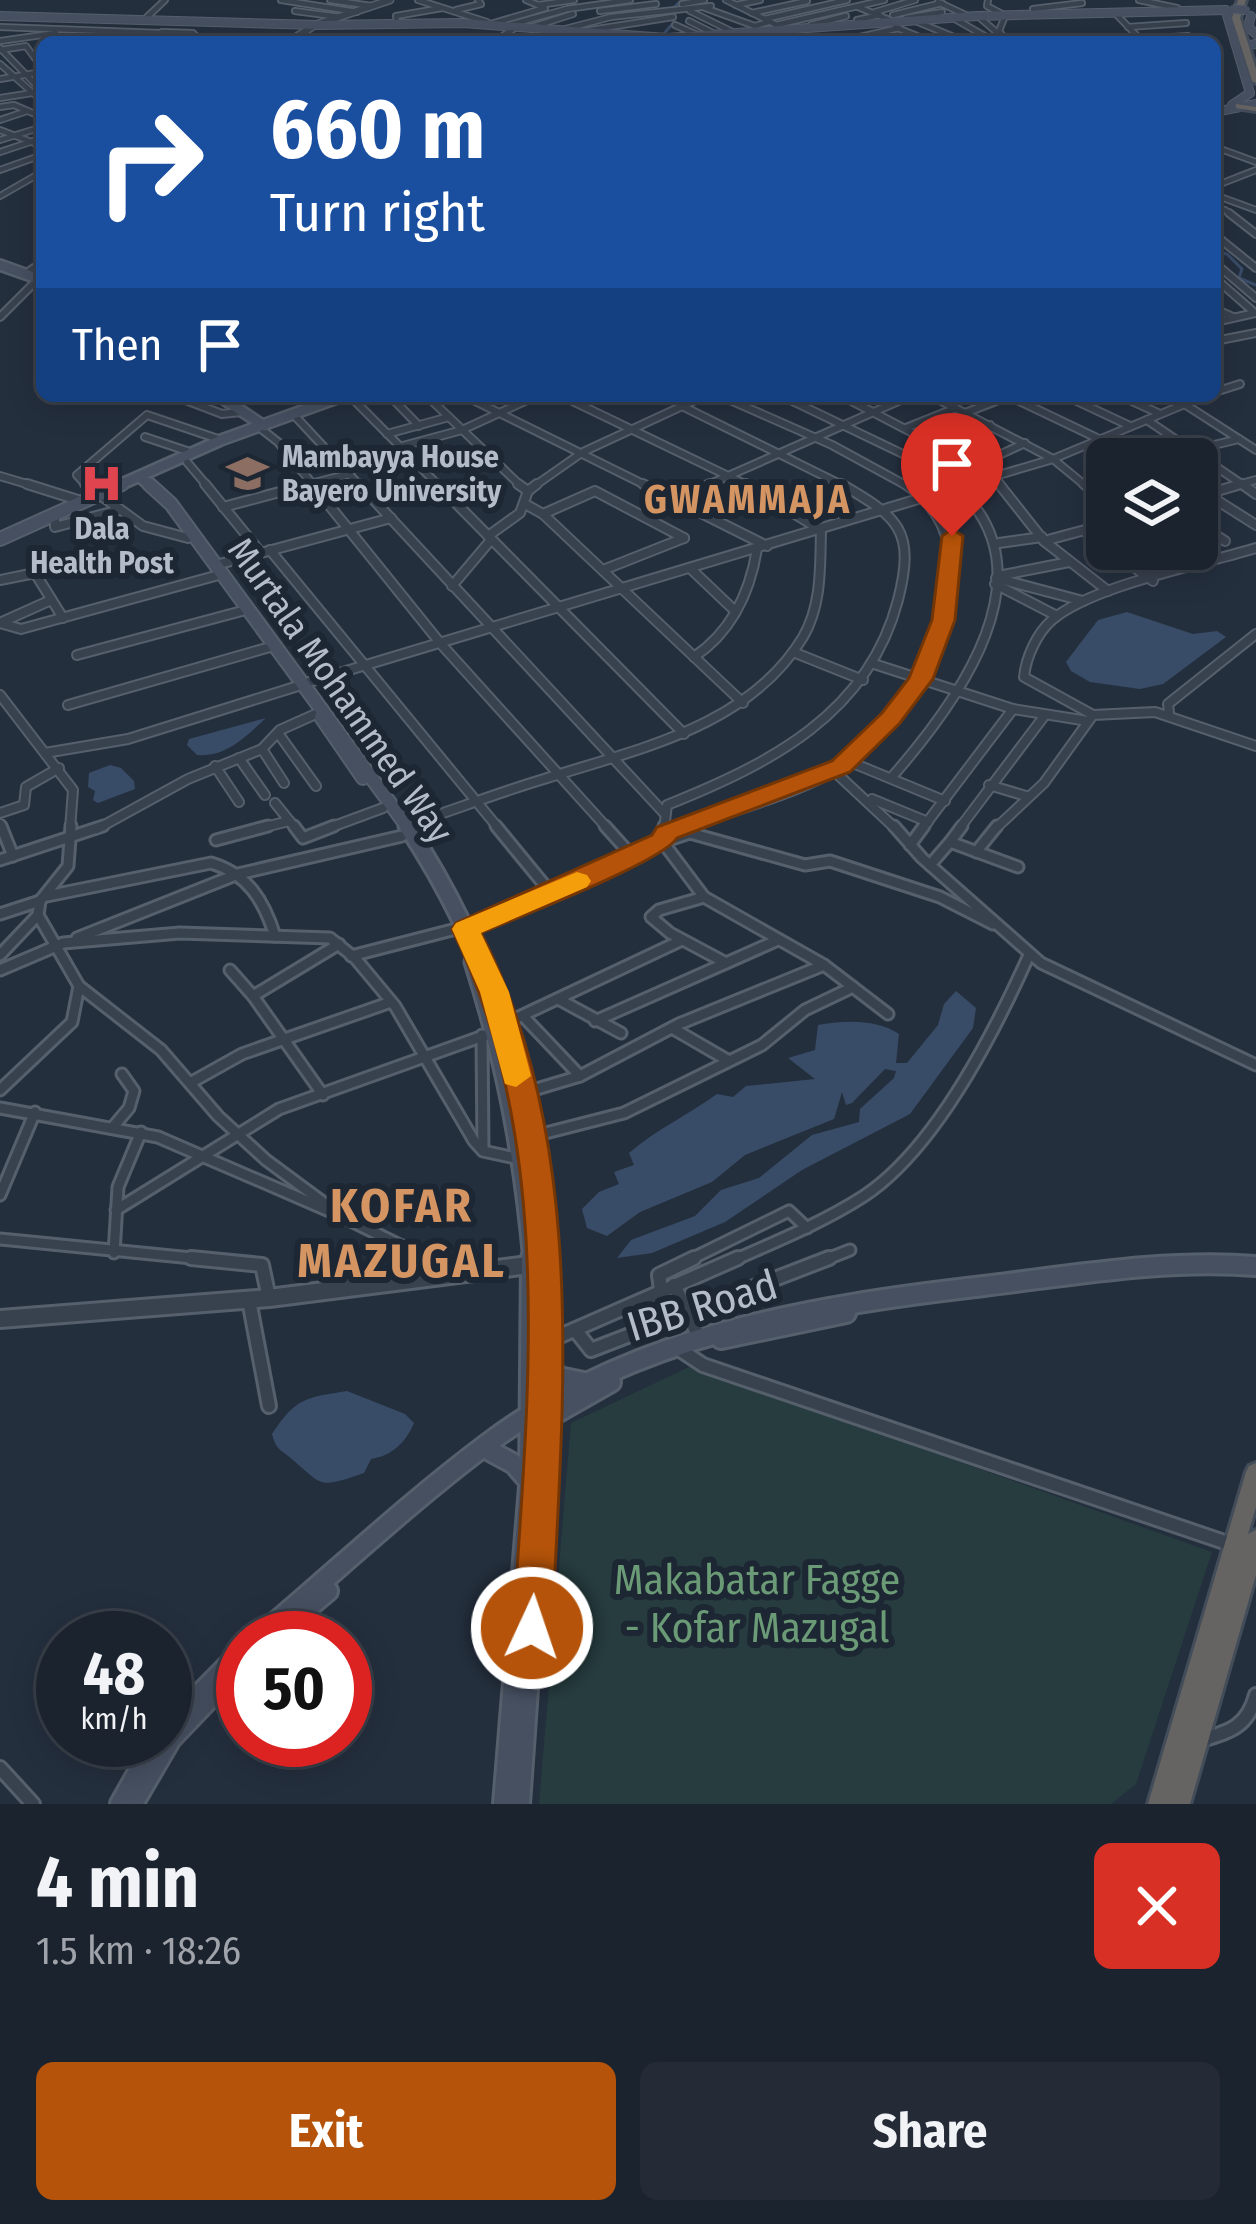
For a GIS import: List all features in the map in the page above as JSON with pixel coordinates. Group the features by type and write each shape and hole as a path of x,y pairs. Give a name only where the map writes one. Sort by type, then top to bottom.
{"highway":[{"path":"1239,9 1256,63"},
{"path":"1239,9 1236,18 1256,81"},
{"path":"1244,65 1256,92"},
{"path":"1222,107 1256,105"},
{"path":"1179,1804 1247,1610 1256,1472"},
{"path":"1160,1804 1251,1541"}],"main road":[{"path":"792,35 857,24 1033,11 1239,9"},
{"path":"954,18 1239,9"},
{"path":"1239,9 1256,34"},
{"path":"1222,107 1249,96 1239,9"},
{"path":"1,22 62,18 511,27"},
{"path":"1,22 452,22 610,36"},
{"path":"719,36 870,30 902,22"},
{"path":"560,31 584,36"},
{"path":"0,264 36,272"},
{"path":"228,402 258,422"},
{"path":"235,402 258,422"},
{"path":"141,482 258,422 335,402"},
{"path":"0,539 141,482 258,422 292,415"},
{"name":"Murtala Mohammed Way","path":"141,482 216,570 404,831"},
{"name":"Murtala Mohammed Way","path":"141,482 216,570 404,831 461,929 520,1094 530,1137 544,1352 526,1479 503,1804"},
{"name":"Murtala Mohammed Way","path":"494,1030 539,1264 520,1804"},
{"name":"IBB Road","path":"303,1611 490,1451 537,1418 588,1383 699,1336 787,1314 905,1295 1190,1261 1256,1270"},
{"name":"IBB Road","path":"289,1611 475,1452 682,1351 757,1330 918,1301 1192,1270 1256,1270"},
{"path":"544,1352 559,1377 588,1383"},
{"path":"490,1451 514,1464 526,1479"},
{"path":"192,1702 216,1677"},
{"path":"134,1804 171,1739 216,1692"},
{"path":"120,1804 141,1767"}],"street":[{"path":"145,19 165,0"},
{"path":"282,0 357,12"},
{"path":"282,0 301,24"},
{"path":"330,0 372,6"},
{"path":"298,36 389,0"},
{"path":"418,0 441,3 490,23 536,4"},
{"path":"454,9 481,4 474,0"},
{"path":"523,12 514,7 576,0 611,16 627,29 626,36"},
{"path":"500,36 511,27 556,12 630,0"},
{"path":"726,0 792,35 915,0"},
{"path":"736,5 760,0"},
{"path":"857,24 884,0"},
{"path":"988,0 986,6 1006,15"},
{"path":"979,17 1000,35 1011,0"},
{"path":"1044,0 1034,1 1033,11 1082,3 1078,0"},
{"path":"1139,0 1177,8"},
{"path":"752,13 805,1 870,30"},
{"path":"770,22 840,1 947,36"},
{"path":"578,32 680,2 704,3 752,25"},
{"path":"397,23 396,16 441,3"},
{"path":"690,11 704,3"},
{"path":"902,22 916,8 930,3 968,16"},
{"path":"536,4 556,12"},
{"path":"566,19 600,11 690,11 739,36 752,25 858,4"},
{"path":"902,4 916,8"},
{"path":"902,22 942,8"},
{"path":"942,8 985,36"},
{"path":"452,22 454,9"},
{"path":"556,36 611,16 663,9 700,36"},
{"path":"295,11 340,17"},
{"path":"426,11 433,23"},
{"path":"531,32 600,11"},
{"path":"1115,13 1137,36"},
{"path":"0,47 12,39 41,35 62,18"},
{"path":"162,33 171,21"},
{"path":"689,21 719,36"},
{"path":"1,22 196,36"},
{"path":"1,22 12,39"},
{"path":"902,22 914,35 910,36"},
{"path":"1128,27 1186,23"},
{"path":"34,26 41,35"},
{"path":"687,29 704,27"},
{"path":"53,29 59,36"},
{"path":"73,29 76,36"},
{"path":"87,30 88,36"},
{"path":"97,30 99,36"},
{"path":"854,36 870,30"},
{"path":"117,36 119,32"},
{"path":"134,32 134,36"},
{"path":"147,32 147,36"},
{"path":"0,47 26,46 36,54"},
{"path":"0,47 36,85"},
{"path":"1,66 36,56"},
{"path":"1,66 36,97"},
{"path":"0,79 36,72"},
{"path":"1,99 32,93"},
{"path":"14,98 36,114"},
{"path":"0,120 36,105"},
{"path":"20,123 36,134"},
{"path":"0,130 31,142"},
{"path":"0,142 14,136 36,138"},
{"path":"0,156 36,140"},
{"path":"0,142 13,148"},
{"path":"0,170 16,164 36,143"},
{"path":"1221,149 1256,162"},
{"path":"0,156 16,164"},
{"path":"1221,183 1256,162"},
{"path":"3,192 36,175"},
{"path":"1221,177 1230,180"},
{"path":"1221,198 1256,210"},
{"path":"1221,211 1233,204"},
{"path":"1226,210 1253,229"},
{"path":"1221,240 1256,268"},
{"path":"1221,269 1255,296"},
{"path":"0,317 36,277"},
{"path":"1221,283 1255,313"},
{"path":"1221,312 1233,317"},
{"path":"1221,320 1255,313"},
{"path":"1221,340 1256,333"},
{"path":"1221,390 1240,384"},
{"path":"356,402 684,734"},
{"path":"397,402 418,425"},
{"path":"433,402 509,479 528,491"},
{"path":"477,402 677,500 762,548"},
{"path":"399,447 462,430 524,402"},
{"path":"575,402 730,475 821,530"},
{"path":"452,586 489,539 516,517 528,491 583,452 691,402"},
{"path":"351,956 461,929 551,893 664,838 834,771 891,718 921,679 944,620 953,549 945,523 922,496 815,438 734,402"},
{"path":"794,402 956,486 990,524 998,543 996,579 979,654 960,693 891,778"},
{"path":"854,402 992,475 1043,539 1108,591"},
{"path":"677,500 896,402"},
{"path":"944,402 1053,459 1086,486"},
{"path":"906,428 990,402"},
{"path":"1022,402 1097,438"},
{"path":"1079,402 1130,426"},
{"path":"1134,402 1158,413"},
{"path":"192,403 258,422 278,442 441,644 632,856"},
{"path":"1101,438 1185,403 1256,450"},
{"path":"682,406 785,451 885,510 900,532 904,567 898,603 874,664 827,723 743,775 667,805 664,813 664,838 704,897 824,965 888,1014"},
{"path":"188,538 170,537 118,510 77,475 147,415 221,440"},
{"path":"292,415 664,813"},
{"path":"387,434 449,417"},
{"path":"1147,419 1175,438"},
{"path":"940,447 990,425"},
{"path":"145,437 190,458 223,507 366,666 551,893"},
{"path":"1218,444 1239,439"},
{"path":"975,466 1025,443"},
{"path":"45,753 128,739 1053,459 1086,445"},
{"path":"1218,467 1256,494"},
{"path":"223,507 350,474"},
{"path":"0,476 86,503"},
{"path":"1218,491 1256,480"},
{"path":"542,514 591,490 685,537 603,570"},
{"path":"1218,504 1256,525"},
{"path":"525,505 542,514 743,703"},
{"path":"91,535 92,524 118,510"},
{"path":"55,514 55,527 104,518"},
{"path":"0,622 15,630 63,618 266,552 391,518"},
{"path":"0,970 238,874 404,831 684,734 743,703 793,652 821,576 821,530"},
{"path":"998,543 1084,531"},
{"path":"1218,536 1225,541"},
{"path":"694,657 716,644 762,548"},
{"path":"1218,559 1256,548"},
{"path":"996,579 1070,562"},
{"path":"692,569 734,610"},
{"path":"1138,570 1153,581"},
{"path":"1090,718 1032,685 1022,671 1040,635 1057,616 1083,601 1183,570"},
{"path":"0,580 35,573 63,618"},
{"path":"996,579 1083,601"},
{"path":"996,579 1057,616"},
{"path":"0,622 52,600"},
{"path":"76,655 242,611"},
{"path":"1169,713 1168,704 1256,634"},
{"path":"68,705 270,647"},
{"path":"793,652 863,680"},
{"path":"874,664 1012,710 1090,718 1114,710 1169,713 1256,746"},
{"path":"0,955 38,915 44,898 68,866 73,790 1,699"},
{"path":"910,845 1012,710"},
{"path":"0,860 69,840 141,808 215,766 262,749 278,733 318,713"},
{"path":"930,866 1045,715"},
{"path":"976,852 1044,783 1090,718"},
{"path":"278,733 316,786"},
{"path":"262,749 284,783"},
{"path":"239,758 265,795"},
{"path":"848,761 972,811"},
{"path":"215,766 239,802"},
{"path":"0,812 24,805 26,787 59,768"},
{"path":"834,771 868,798 930,866 1029,955 1256,1065"},
{"path":"988,785 1027,796"},
{"path":"868,798 928,822"},
{"path":"275,803 303,838 383,808"},
{"path":"216,840 289,821"},
{"path":"0,824 13,856"},
{"path":"664,838 700,834 768,850 805,866 830,862 940,897 968,915 998,925"},
{"path":"950,842 1018,867"},
{"path":"0,914 44,898 204,863 238,874 265,904 274,936"},
{"path":"704,897 651,914 682,940 726,963"},
{"path":"38,915 60,944 79,986 161,1050 237,1134 343,1217"},
{"path":"60,944 180,933 322,935 339,944 391,1002 427,1053 464,1126 483,1150 520,1159"},
{"path":"0,934 11,944"},
{"path":"116,1210 279,1109 494,1030 682,940"},
{"path":"595,1021 778,940"},
{"path":"253,996 339,944"},
{"path":"544,1352 576,1331 807,1228 868,1193 914,1148 992,1039 1029,955"},
{"path":"520,1094 580,1076 672,1028 824,965"},
{"path":"230,970 323,1095"},
{"path":"0,1090 73,1022 79,986"},
{"path":"530,1137 624,1113 762,1046 805,1010 853,987"},
{"path":"560,1000 621,1033"},
{"path":"190,1083 242,1054 391,1002"},
{"path":"523,1016 580,1076"},
{"path":"672,1028 729,1061"},
{"path":"483,1150 494,1030"},
{"path":"113,1127 129,1108 134,1091 122,1074"},
{"path":"0,1108 141,1132 343,1217 428,1258 450,1276"},
{"path":"0,1195 35,1112"},
{"path":"114,1252 118,1187 141,1132"},
{"path":"699,1336 688,1310 656,1279 659,1275 789,1211 807,1228"},
{"path":"0,1238 262,1264 269,1298"},
{"path":"576,1331 591,1350 850,1250"},
{"path":"0,1319 269,1298 539,1264"},
{"path":"249,1300 269,1406"},
{"path":"682,1351 703,1365 1251,1541"},
{"path":"1201,1740 1241,1730 1254,1717 1256,1695"},
{"path":"0,1768 33,1804"}],"green space":[{"name":"Makabatar Fagge - Kofar Mazugal","path":"691,1366 1212,1552 1136,1784 1111,1804 539,1804 571,1423"}],"water":[{"path":"1127,612 1193,634 1217,631 1226,637 1163,684 1140,689 1090,682 1071,671 1066,662 1098,620"},
{"path":"266,718 217,753 197,755 187,745 189,739"},
{"path":"110,765 121,768 134,781 135,789 98,803 93,800 95,791 88,787 89,773"},
{"path":"956,991 976,1008 973,1028 910,1114 802,1170 725,1222 652,1253 617,1258 631,1240 695,1216 721,1190 759,1178 812,1135 859,1122 860,1109 894,1078 896,1071 885,1069 852,1103 846,1105 842,1092 834,1119 745,1155 712,1182 640,1212 607,1236 587,1228 582,1209 599,1192 619,1184 614,1172 634,1165 629,1153 662,1129 717,1094 733,1097 746,1086 815,1079 788,1058 815,1050 818,1025 860,1022 891,1029 899,1034 896,1063 907,1063 938,1025 944,1004"},
{"path":"347,1391 405,1414 414,1423 397,1447 371,1459 364,1473 321,1482 280,1449 272,1434 302,1402"}],"waterway":[{"path":"662,36 674,22 672,9 682,0"},
{"path":"1221,253 1242,269 1239,278 1256,285"}],"slow traffic":[{"path":"516,1076 494,992 466,929 577,881"}],"place":[{"name":"Mambayya House Bayero University","path":"248,474"},
{"name":"Dala Health Post","path":"102,483"}],"district":[{"name":"GWAMMAJA","path":"748,499"},
{"name":"KOFAR MAZUGAL","path":"402,1232"}],"route":[{"path":"532,1628 542,1455 543,1231 530,1137 507,1033 466,929 632,856 662,841 666,833 841,766 891,718 921,679 944,620 952,536"}]}
